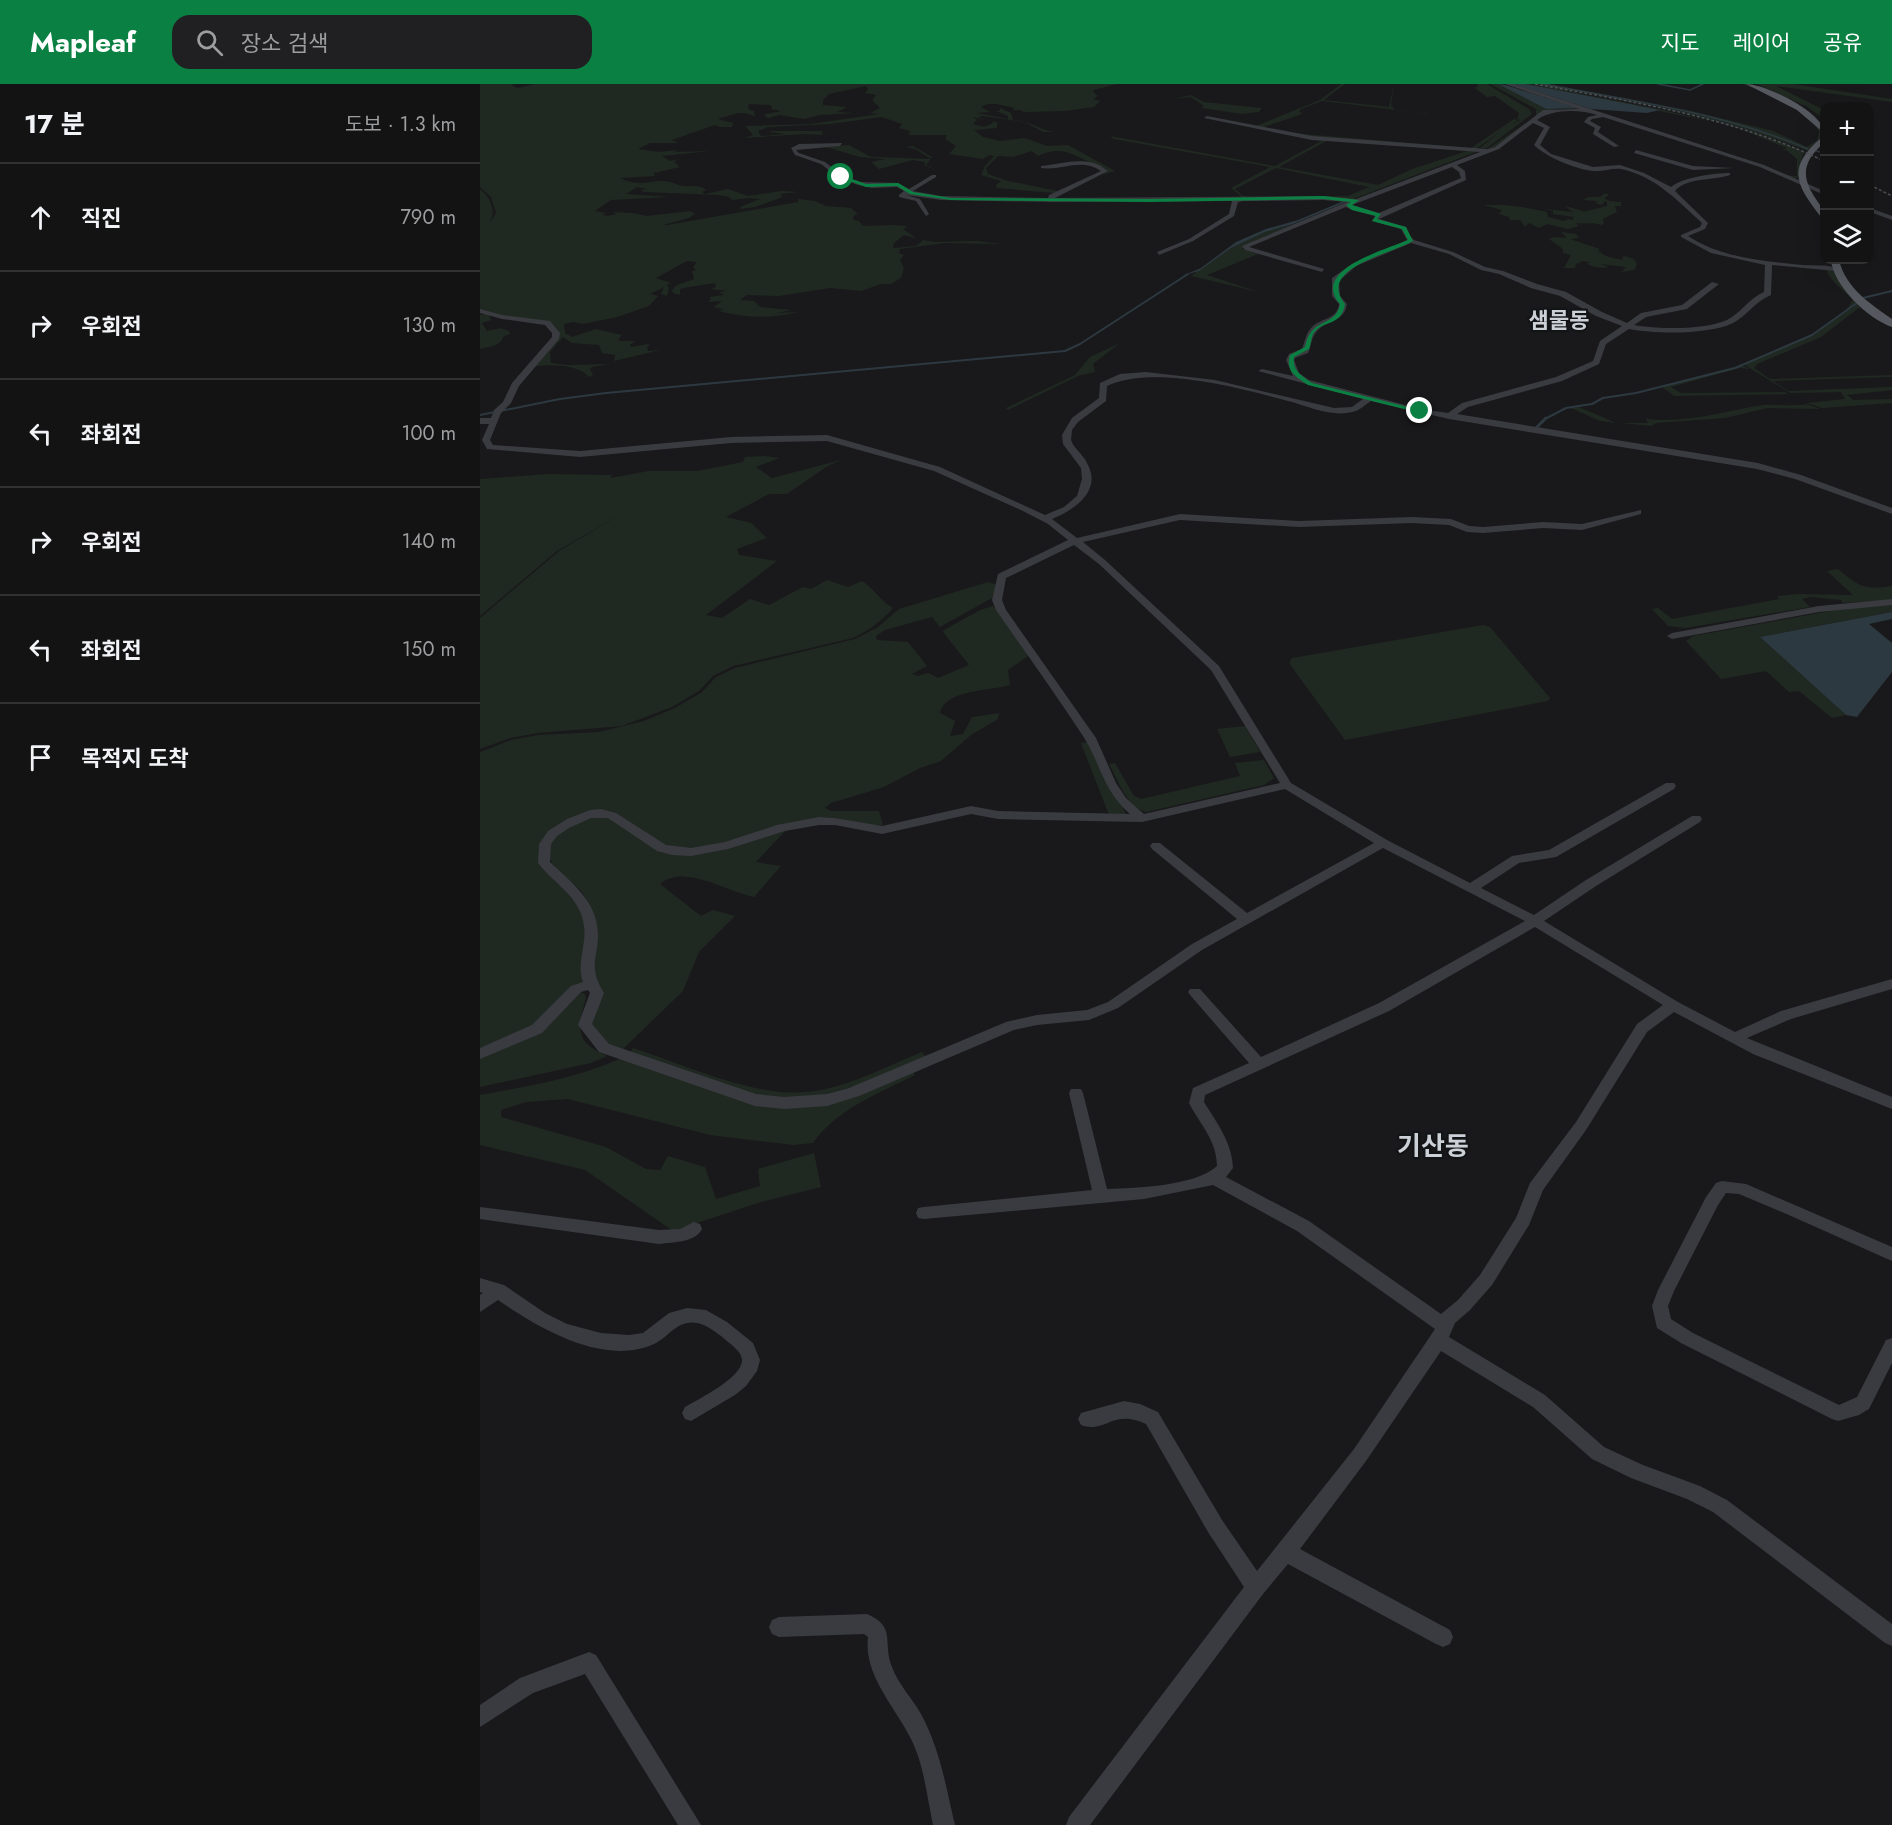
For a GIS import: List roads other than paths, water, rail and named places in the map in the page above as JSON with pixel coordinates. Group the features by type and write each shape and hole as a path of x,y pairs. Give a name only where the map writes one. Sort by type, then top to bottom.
{"main road":[{"path":"1749,84 1801,110 1820,126"},
{"path":"1820,143 1803,159 1803,185 1820,210"},
{"path":"1836,264 1856,297 1892,324"}],"street":[{"path":"1508,84 1746,161 1820,191"},
{"path":"1322,270 1247,249 1245,246 1351,201 1500,146 1545,111 1588,110"},
{"path":"1603,115 1590,118 1587,122 1598,127 1595,133 1616,146"},
{"path":"1207,118 1312,138 1486,150"},
{"path":"1534,121 1547,128 1537,145 1550,155 1593,169 1624,168 1662,184 1705,225 1703,228 1684,235 1684,238 1707,250 1769,264 1820,264"},
{"path":"840,144 799,146 793,149 797,154 819,161 841,177 860,184 898,185 908,192 951,199 1351,201"},
{"path":"1636,152 1693,168 1731,168 1746,161"},
{"path":"1043,167 1052,168 1079,162 1102,168 1105,171 1051,196 1052,200"},
{"path":"1410,241 1404,228 1374,220 1380,215 1464,179 1462,171 1453,165"},
{"path":"1671,191 1673,187 1684,182 1724,176 1731,168"},
{"path":"926,214 918,200 901,196 934,176"},
{"path":"1159,253 1213,228 1232,215 1236,201 1240,199"},
{"path":"1351,201 1354,209 1380,215"},
{"path":"1874,212 1892,218"},
{"path":"1310,384 1295,374 1290,360 1292,356 1305,351 1310,335 1315,329 1335,319 1341,312 1343,304 1336,296 1335,280 1354,265 1410,241 1451,253 1483,269 1501,272 1534,286 1563,294 1599,314 1641,330 1664,330 1729,322 1755,297 1768,293 1769,264"},
{"path":"1449,416 1465,405 1559,379 1596,362 1599,348 1603,343 1627,326 1648,313 1684,308 1714,284"},
{"path":"480,311 502,317 547,323 556,333 556,337 515,386 507,403 495,416 486,440 490,447 567,454 731,440 827,438 937,469 1045,518 1077,542 1215,669 1287,785 1383,843 1535,921 1673,1005 1734,1038 1758,1050 1892,1103"},
{"path":"1262,371 1368,399 1449,416 1758,466 1798,477 1892,511"},
{"path":"1045,518 1074,506 1084,490 1084,462 1069,447 1066,439 1067,431 1080,414 1103,399 1103,386 1107,381 1142,375 1206,381 1334,411 1354,410 1368,399"},
{"path":"480,421 495,416"},
{"path":"1142,818 1122,801 1110,783 1090,738 1001,610 997,600 1001,576 1050,551 1077,542 1162,520 1180,518 1299,524 1412,520 1451,522 1467,529 1483,530 1543,525 1582,527 1638,512"},
{"path":"1672,636 1820,609 1892,602"},
{"path":"1287,785 1142,818 998,815 979,810 882,830 837,821 818,821 781,829 711,850 688,852 668,850 651,842 617,819 592,813 575,819 558,830 545,844 544,863 577,893 587,910 592,926 585,971 597,993 585,1025 604,1048 755,1100 784,1103 826,1100 854,1092 1011,1026 1037,1020 1089,1015 1113,1005 1197,947 1383,843"},
{"path":"1471,888 1516,859 1552,854 1670,786"},
{"path":"924,1213 1101,1195 1126,1195 1192,1185 1214,1178 1225,1168 1226,1155 1219,1138 1196,1103 1198,1092 1384,1007 1535,921 1696,819"},
{"path":"1156,846 1246,918"},
{"path":"480,1054 537,1029 576,989 591,984"},
{"path":"1734,1038 1786,1014 1892,984"},
{"path":"1195,992 1258,1064"},
{"path":"1077,1825 1256,1587 1286,1552 1360,1455 1441,1333 1448,1318 1464,1305 1486,1280 1517,1230 1536,1187 1581,1126 1642,1028 1673,1005"},
{"path":"1076,1093 1101,1195"},
{"path":"1214,1178 1303,1226 1441,1333 1539,1401 1598,1453 1720,1506 1892,1636"},
{"path":"1892,1254 1740,1188 1722,1187 1677,1266 1660,1306 1663,1323 1687,1338 1838,1413 1853,1409 1863,1403 1892,1344"},
{"path":"480,1213 659,1237 682,1236 694,1228"},
{"path":"480,1286 498,1290 541,1321 585,1338 616,1342 637,1341 652,1337 675,1316 697,1315 720,1326 742,1342 751,1352 753,1360 747,1374 728,1390 691,1413"},
{"path":"480,1305 498,1290"},
{"path":"1087,1419 1103,1418 1117,1408 1134,1409 1152,1418 1215,1526 1256,1587"},
{"path":"1286,1552 1443,1637"},
{"path":"779,1626 867,1624 878,1632 876,1651 884,1675 914,1722 928,1753 944,1825"},
{"path":"480,1717 527,1685 589,1662 690,1825"}],"waterway":[{"path":"1543,84 1711,117 1808,149"},
{"path":"1658,84 1690,90 1703,84"},
{"path":"1816,151 1820,152"},
{"path":"480,415 560,399 606,393 1065,351 1080,344 1188,274"},
{"path":"1863,298 1892,291"},
{"path":"1545,419 1566,408 1592,404 1603,398 1636,393 1735,368 1812,335 1857,303"},
{"path":"1536,428 1545,419"}],"railway":[{"path":"1535,84 1646,105 1718,122 1754,133 1820,159"},
{"path":"1874,187 1892,196"}],"district":[{"name":"샘물동","path":"1559,320"},
{"name":"기산동","path":"1433,1146"}]}
